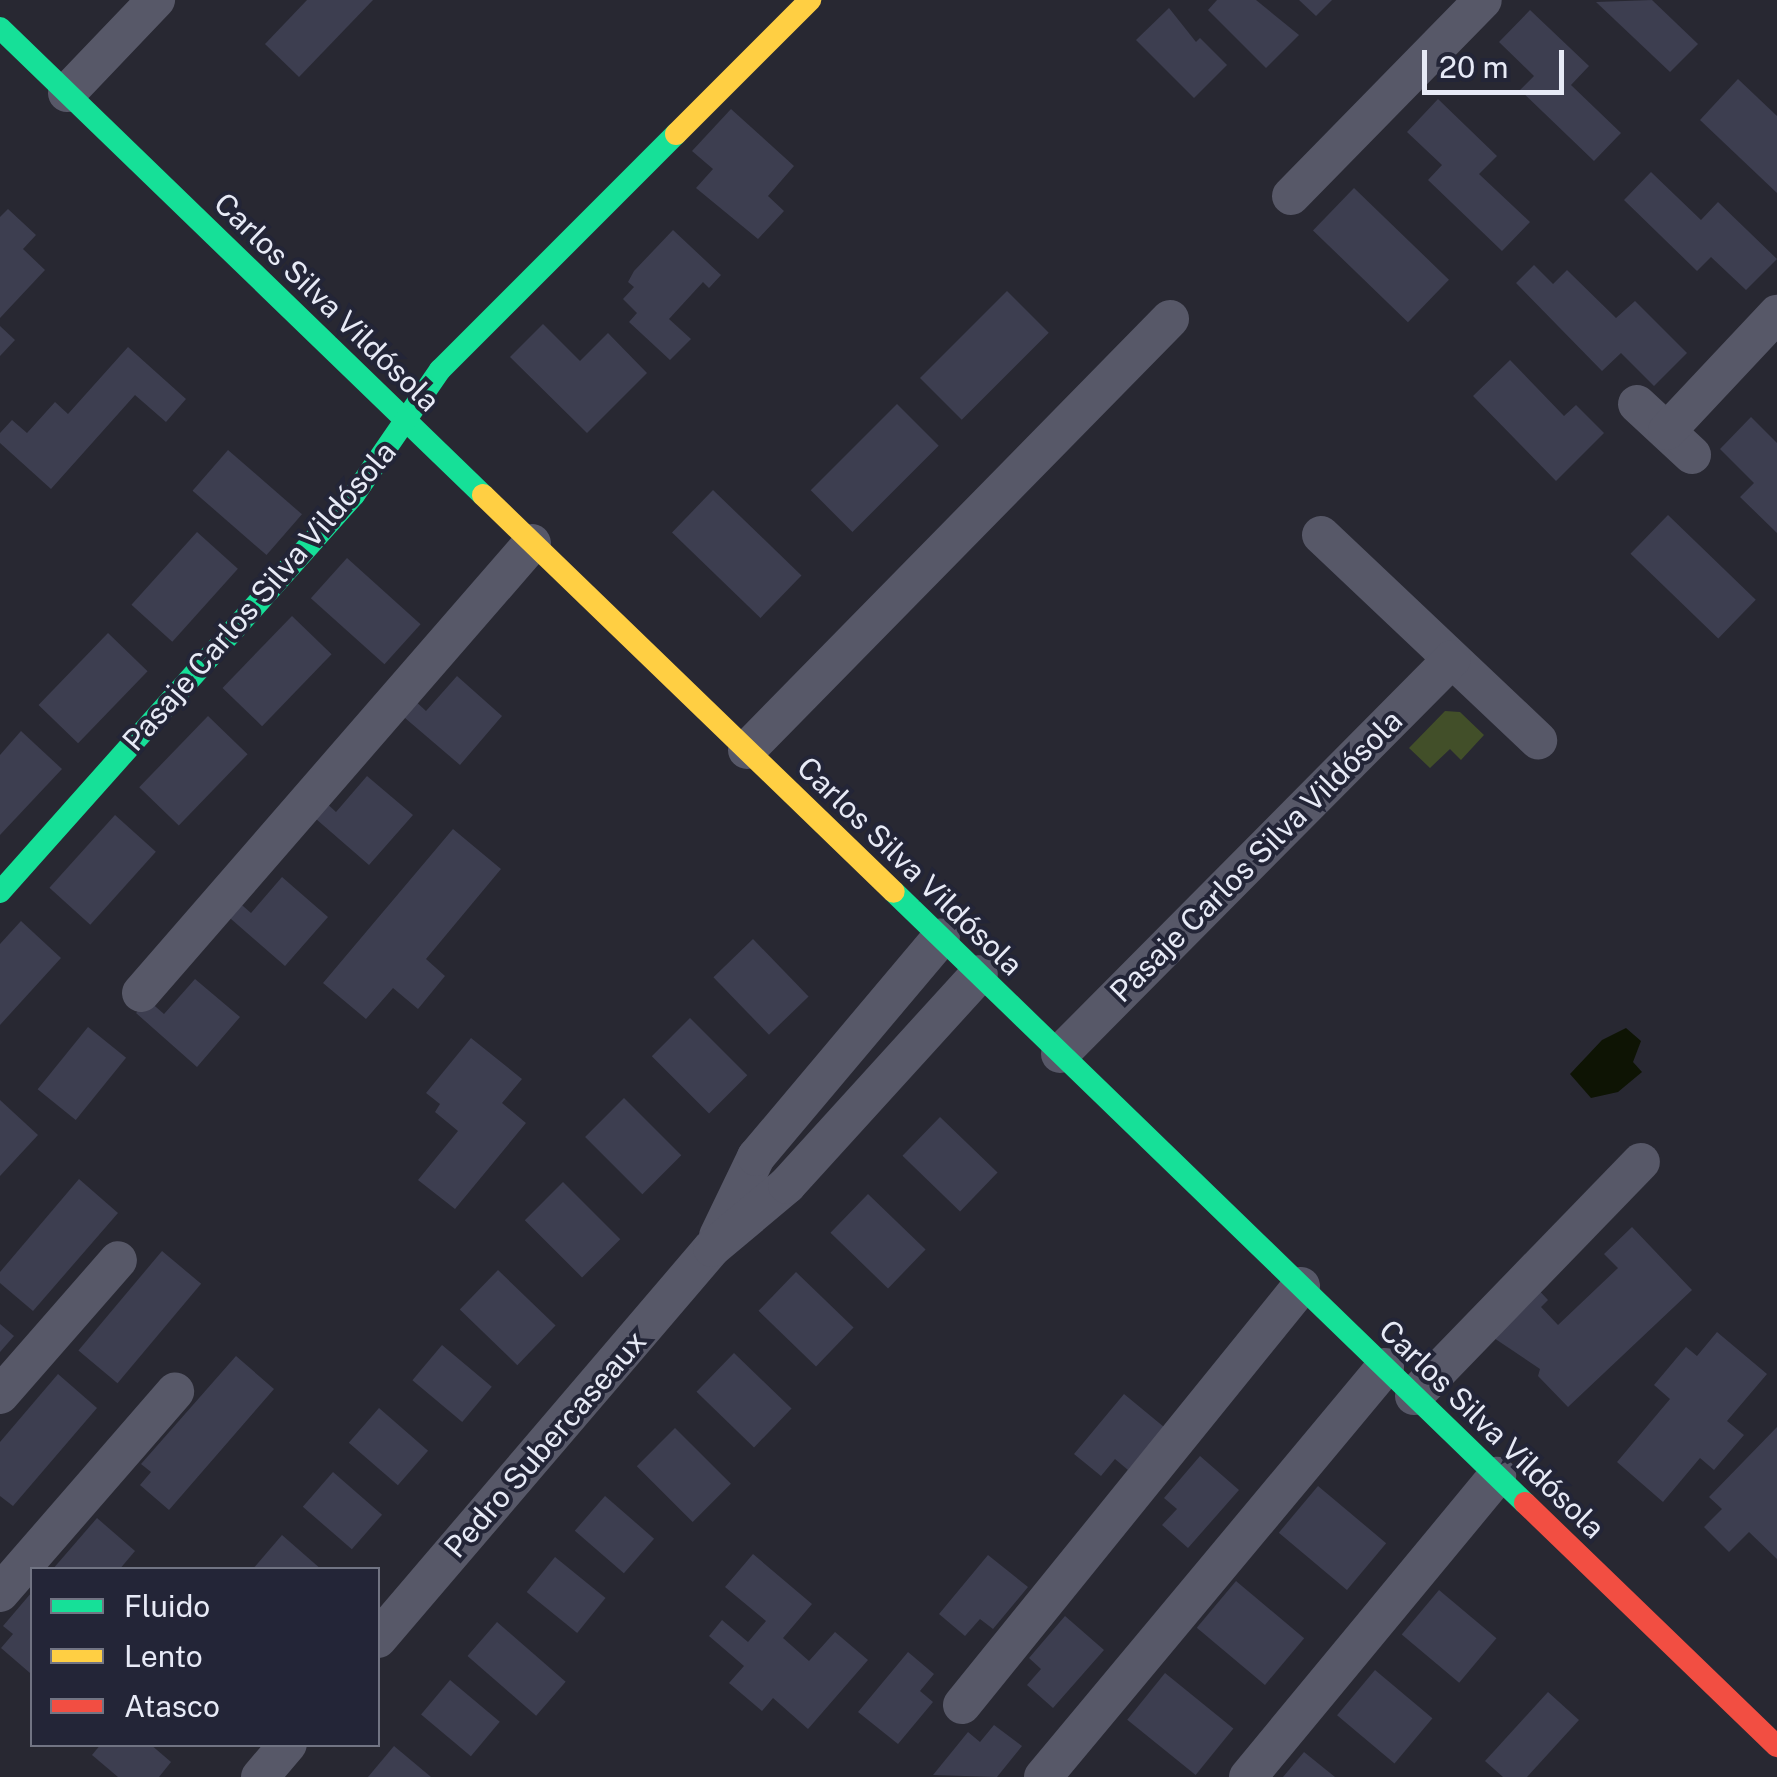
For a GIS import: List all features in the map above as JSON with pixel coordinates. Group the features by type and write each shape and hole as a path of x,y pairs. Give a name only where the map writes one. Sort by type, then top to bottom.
{"street":[{"path":"67,93 156,0"},
{"name":"Pasaje Carlos Silva Vildósola","path":"0,892 354,495 408,422 440,370 810,0"},
{"path":"1291,196 1483,0"},
{"name":"Carlos Silva Vildósola","path":"0,28 1777,1746"},
{"path":"1638,404 1680,443 1777,314"},
{"path":"747,750 1170,319"},
{"path":"1321,535 1538,740"},
{"path":"141,993 532,543"},
{"name":"Pasaje Carlos Silva Vildósola","path":"1060,1054 1452,659"},
{"name":"Pedro Subercaseaux","path":"712,1248 756,1157 941,938"},
{"name":"Pedro Subercaseaux","path":"380,1638 712,1248 788,1185 979,974"},
{"path":"1414,1396 1641,1162"},
{"path":"0,1395 118,1260"},
{"path":"962,1705 1301,1286"},
{"path":"1043,1777 1384,1367"},
{"path":"0,1594 174,1392"},
{"path":"1248,1777 1497,1476"},
{"path":"260,1777 285,1747"}],"green space":[{"path":"1445,711 1460,712 1484,735 1461,760 1450,749 1430,768 1409,748"}],"shaded area":[{"path":"1626,1028 1641,1041 1633,1062 1642,1072 1618,1092 1591,1098 1570,1074 1602,1040"}],"building":[{"path":"307,0 373,0 299,77 265,44"},
{"path":"1217,0 1256,0 1299,35 1266,68 1208,10"},
{"path":"1299,0 1332,0 1316,16"},
{"path":"1652,0 1698,44 1670,72 1596,2"},
{"path":"1169,8 1196,42 1200,38 1227,65 1194,98 1136,40"},
{"path":"1530,10 1589,66 1571,85 1621,133 1594,161 1520,90 1534,76 1499,42"},
{"path":"1738,79 1777,116 1777,193 1700,120"},
{"path":"1438,99 1497,156 1479,174 1530,222 1502,251 1428,180 1442,165 1407,132"},
{"path":"731,109 794,166 768,196 784,211 758,239 696,188 713,169 692,151"},
{"path":"1651,172 1701,220 1718,202 1777,259 1746,290 1711,257 1697,271 1624,200"},
{"path":"1354,188 1449,280 1408,322 1313,230"},
{"path":"8,209 36,235 23,249 45,270 0,318 0,217"},
{"path":"673,230 721,275 709,288 703,282 669,319 691,339 670,360 629,322 637,313 623,299 634,287 628,282 634,271"},
{"path":"1534,265 1553,284 1567,270 1616,318 1635,301 1687,353 1654,386 1621,353 1602,371 1516,283"},
{"path":"1007,291 1049,333 962,420 920,378"},
{"path":"543,324 580,361 608,333 647,373 587,433 510,357"},
{"path":"0,326 15,340 0,356"},
{"path":"128,347 186,399 166,422 135,395 51,489 0,443 0,433 12,420 27,433 55,402 68,414"},
{"path":"1510,360 1564,416 1576,405 1604,433 1556,481 1473,396"},
{"path":"897,404 939,446 852,532 811,490"},
{"path":"1751,417 1777,443 1777,533 1740,497 1754,483 1720,449"},
{"path":"228,450 302,514 267,555 193,491"},
{"path":"713,490 801,575 760,618 672,532"},
{"path":"1668,515 1756,600 1718,639 1630,554"},
{"path":"197,532 238,569 172,642 131,605"},
{"path":"347,558 421,624 384,664 311,598"},
{"path":"292,616 332,654 262,726 223,688"},
{"path":"108,633 148,671 78,743 39,705"},
{"path":"457,676 502,716 460,765 398,712 411,697 426,711"},
{"path":"208,716 248,754 179,825 139,787"},
{"path":"21,731 62,769 0,835 0,755"},
{"path":"367,776 413,815 369,865 308,812 321,798 336,812"},
{"path":"115,815 156,852 90,925 49,888"},
{"path":"453,829 501,869 426,959 445,976 418,1009 393,988 366,1019 323,983"},
{"path":"282,877 328,917 285,966 223,912 235,899 251,913"},
{"path":"21,921 61,958 0,1025 0,944"},
{"path":"753,939 809,997 769,1035 713,977"},
{"path":"195,979 240,1017 197,1067 136,1013 148,1000 164,1014"},
{"path":"690,1018 747,1075 709,1113 652,1056"},
{"path":"88,1027 126,1058 76,1120 38,1089"},
{"path":"471,1038 522,1079 502,1103 526,1123 455,1209 418,1180 458,1131 435,1112 440,1104 426,1093"},
{"path":"624,1098 681,1155 642,1194 585,1137"},
{"path":"0,1100 38,1135 0,1176"},
{"path":"940,1117 998,1173 960,1211 902,1156"},
{"path":"79,1179 118,1213 33,1311 0,1283 0,1272"},
{"path":"563,1182 620,1239 582,1277 525,1220"},
{"path":"868,1194 926,1250 888,1288 830,1233"},
{"path":"1632,1227 1692,1290 1568,1407 1538,1376 1540,1369 1485,1332 1534,1285 1548,1300 1541,1307 1558,1325 1618,1268 1604,1254"},
{"path":"162,1251 201,1284 118,1383 78,1351"},
{"path":"498,1270 556,1326 517,1365 460,1310"},
{"path":"796,1272 854,1328 816,1366 758,1311"},
{"path":"0,1324 14,1336 0,1352"},
{"path":"1717,1332 1767,1374 1727,1421 1744,1435 1714,1470 1700,1458 1663,1502 1617,1462 1670,1399 1654,1385 1686,1347 1697,1356"},
{"path":"442,1345 492,1387 462,1422 412,1380"},
{"path":"734,1353 792,1409 754,1447 696,1392"},
{"path":"236,1356 274,1389 169,1510 140,1485 151,1472 141,1464"},
{"path":"58,1374 97,1408 13,1506 0,1496 0,1442"},
{"path":"1124,1394 1164,1427 1128,1470 1115,1459 1101,1476 1074,1454"},
{"path":"379,1408 428,1451 398,1485 349,1443"},
{"path":"1777,1427 1777,1559 1749,1532 1729,1552 1704,1527 1722,1509 1709,1497"},
{"path":"675,1428 731,1484 693,1522 637,1466"},
{"path":"1200,1456 1239,1490 1188,1548 1162,1525 1177,1509 1164,1498"},
{"path":"333,1472 382,1515 352,1549 303,1507"},
{"path":"1318,1486 1386,1543 1347,1590 1279,1533"},
{"path":"605,1496 654,1539 624,1573 575,1531"},
{"path":"97,1518 135,1551 122,1567 55,1567"},
{"path":"282,1535 319,1567 255,1567"},
{"path":"753,1554 812,1604 783,1638 809,1661 835,1632 868,1660 808,1729 773,1698 762,1711 729,1683 744,1666 709,1636 722,1620 748,1642 766,1621 725,1587"},
{"path":"988,1555 1028,1587 993,1629 980,1619 965,1636 939,1614"},
{"path":"555,1557 606,1598 577,1633 527,1592"},
{"path":"1236,1581 1304,1638 1265,1685 1197,1628"},
{"path":"1439,1590 1496,1638 1459,1683 1402,1634"},
{"path":"30,1594 30,1673 1,1648 13,1634 3,1626"},
{"path":"1065,1616 1104,1650 1053,1708 1027,1685 1041,1669 1029,1658"},
{"path":"497,1622 566,1682 536,1716 467,1656"},
{"path":"908,1652 934,1674 920,1691 933,1702 898,1744 858,1712"},
{"path":"1375,1670 1432,1718 1395,1763 1337,1715"},
{"path":"1165,1673 1233,1728 1196,1775 1127,1720"},
{"path":"450,1680 500,1722 471,1756 421,1714"},
{"path":"1548,1692 1579,1720 1527,1777 1503,1777 1485,1761"},
{"path":"994,1725 1022,1746 997,1777 933,1775 968,1732 980,1742"},
{"path":"394,1746 431,1777 368,1777"},
{"path":"99,1747 154,1747 171,1762 159,1777 118,1777 92,1755"},
{"path":"1304,1752 1335,1777 1283,1777"}],"traffic: fast":[{"path":"0,28 483,495"},
{"path":"0,892 354,495 440,370 676,134"},
{"path":"894,892 1525,1503"}],"traffic: slow":[{"path":"676,134 810,0"},
{"path":"483,495 894,892"}],"traffic: jam":[{"path":"1525,1503 1777,1746"}]}
